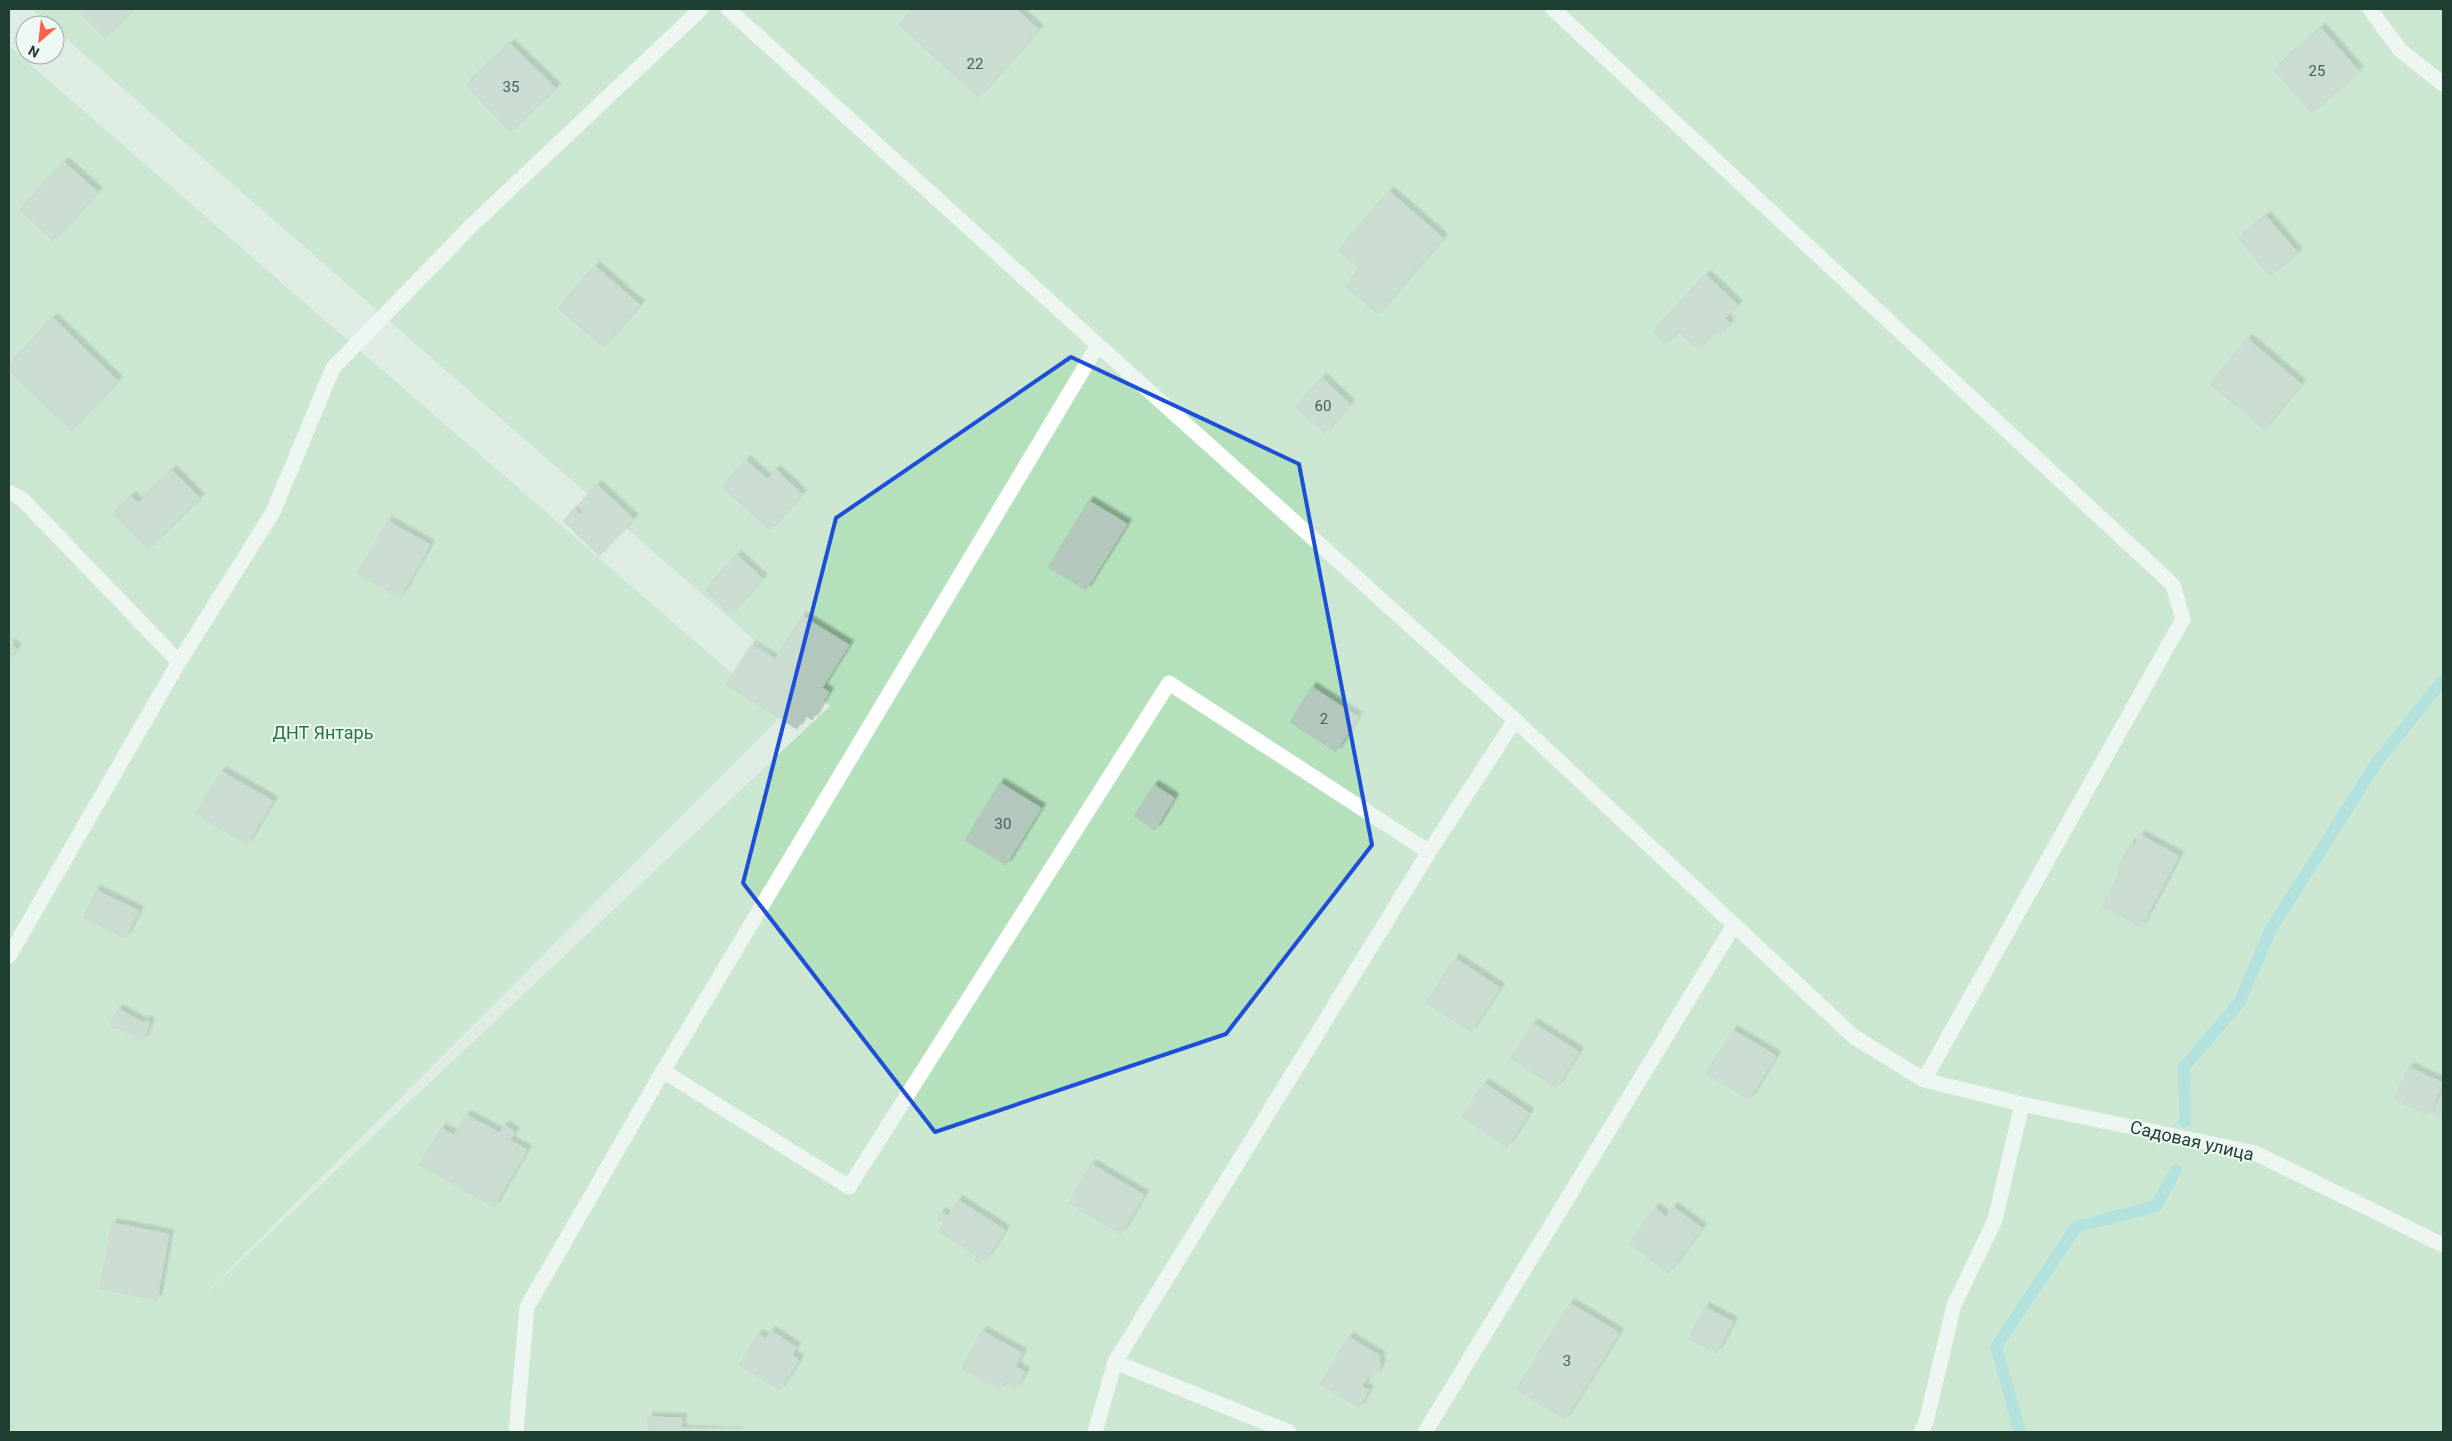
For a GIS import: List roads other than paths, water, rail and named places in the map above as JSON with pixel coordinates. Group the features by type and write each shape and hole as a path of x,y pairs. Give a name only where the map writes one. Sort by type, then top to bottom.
{"street":[{"path":"9,956 178,662 272,512 333,368 472,225 701,9"},
{"name":"Садовая улица","path":"728,9 1098,345 1516,720 1853,1036 1924,1080 2022,1104 2255,1153 2443,1245"},
{"path":"1553,9 2173,585 2184,619 1924,1080"},
{"path":"2370,9 2400,50 2443,84"},
{"path":"516,1432 527,1307 663,1071 1098,345"},
{"path":"9,484 178,662"},
{"path":"9,492 22,499"},
{"path":"663,1071 849,1186 1169,684 1429,852"},
{"path":"1095,1432 1115,1362 1429,852 1516,720"},
{"path":"1424,1432 1734,925"},
{"path":"1921,1432 1926,1422 1954,1305 1995,1220 2022,1104"},
{"path":"1115,1362 1289,1432"}],"waterway":[{"path":"2185,1122 2184,1067 2239,1003 2271,929 2377,762 2443,680"},
{"path":"2020,1432 1996,1347 2076,1227 2156,1206 2176,1170"}],"park label":[{"name":"ДНТ Янтарь","path":"323,733"}]}
